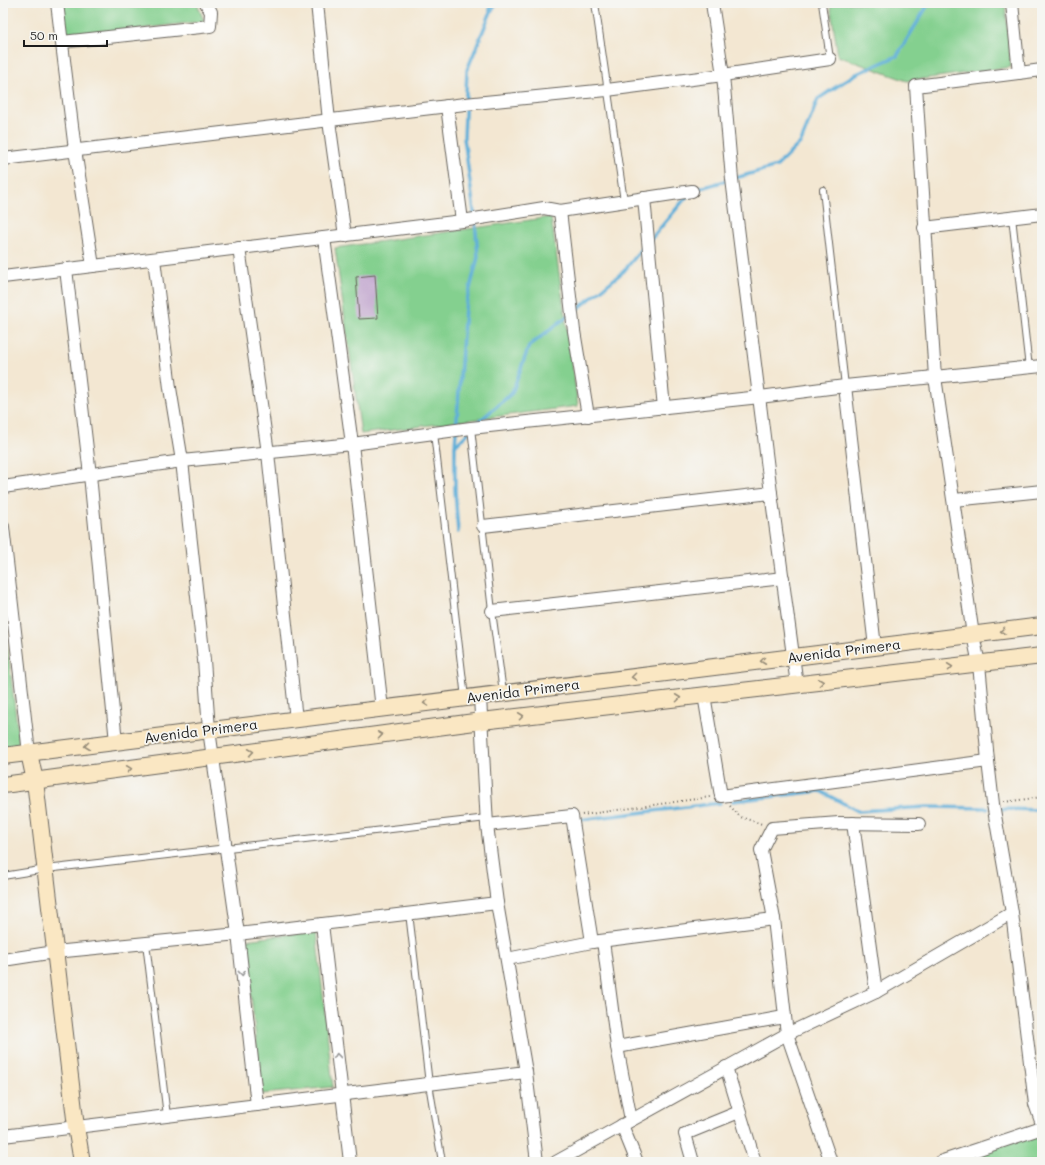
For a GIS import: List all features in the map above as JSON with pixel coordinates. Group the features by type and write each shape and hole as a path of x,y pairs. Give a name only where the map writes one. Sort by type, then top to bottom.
{"main road":[{"name":"Avenida Primera","path":"3,756 1042,626"},
{"name":"Avenida Primera","path":"3,786 482,721 1042,656"},
{"path":"30,753 46,869 76,1127 82,1162"}],"street":[{"path":"57,3 75,150 94,266"},
{"path":"62,42 210,26 211,12 206,3"},
{"path":"317,3 329,121 344,236"},
{"path":"712,3 723,75 732,179 771,493 797,685"},
{"path":"1012,3 1019,73"},
{"path":"3,159 447,106 607,90 830,59"},
{"path":"1042,70 916,86 924,228 935,377 973,635 979,664 988,761 1012,913 1035,1104 1042,1124"},
{"path":"447,106 462,221"},
{"path":"3,277 462,221 544,208 560,211 692,191"},
{"path":"644,198 664,408"},
{"path":"560,211 574,331 588,416"},
{"path":"924,228 1042,214"},
{"path":"324,238 352,444 382,709"},
{"path":"238,248 268,453 296,720"},
{"path":"154,259 170,388 182,461 203,652 209,730 238,934 257,1105"},
{"path":"66,269 90,475 116,742"},
{"path":"3,487 182,461 352,444 472,428 664,408 845,386 1042,366"},
{"path":"845,386 875,647"},
{"path":"954,500 1042,491"},
{"path":"482,526 771,493"},
{"path":"3,527 30,753"},
{"path":"492,610 783,578"},
{"path":"704,695 721,796 988,761"},
{"path":"473,698 482,721 487,821 497,903 526,1072 537,1162"},
{"path":"487,821 572,816 598,941 617,1047 626,1122 637,1162"},
{"path":"853,823 876,992"},
{"path":"831,1162 787,1034 774,919 760,850 772,828 853,823 919,824"},
{"path":"3,960 55,952 238,934 497,903"},
{"path":"556,1162 787,1034 876,992 1012,913"},
{"path":"507,959 598,941 774,919"},
{"path":"322,924 350,1162"},
{"path":"617,1047 784,1017"},
{"path":"726,1067 755,1162"},
{"path":"3,1136 526,1072"},
{"path":"693,1162 685,1134 739,1112"},
{"path":"940,1162 1042,1128"}],"lane":[{"path":"595,3 624,201"},
{"path":"822,3 830,59"},
{"path":"824,190 845,386"},
{"path":"1012,217 1029,368"},
{"path":"472,428 482,526 503,694"},
{"path":"434,433 473,698"},
{"path":"3,876 46,869 226,848 487,821"},
{"path":"409,913 429,1084 442,1162"},
{"path":"146,943 167,1116"}],"path":[{"path":"572,816 721,796 740,817 772,828"},
{"path":"994,804 1042,797"}],"green space":[{"path":"61,3 197,3 204,21 66,38"},
{"path":"830,3 1005,3 1011,67 907,81 838,56"},
{"path":"551,217 578,406 361,434 335,248"},
{"path":"3,612 19,742 11,751 3,753"},
{"path":"316,931 333,1087 262,1094 245,940"},
{"path":"1040,1133 1042,1138 1042,1162 949,1162"}],"building":[{"path":"375,275 378,318 359,319 356,277"}],"waterway":[{"path":"455,446 465,308 478,257 475,219 464,138 467,70 490,14 490,3"},
{"path":"491,13 496,3"},
{"path":"694,190 777,166 801,142 818,99 854,75 897,56 929,3"},
{"path":"651,239 688,195"},
{"path":"574,312 624,271 645,245"},
{"path":"476,424 512,393 529,346 569,315"},
{"path":"458,532 455,490 455,446 468,433"},
{"path":"733,801 820,791 858,811 927,807 988,808"},
{"path":"579,820 720,803"},
{"path":"1001,809 1042,810"}]}
